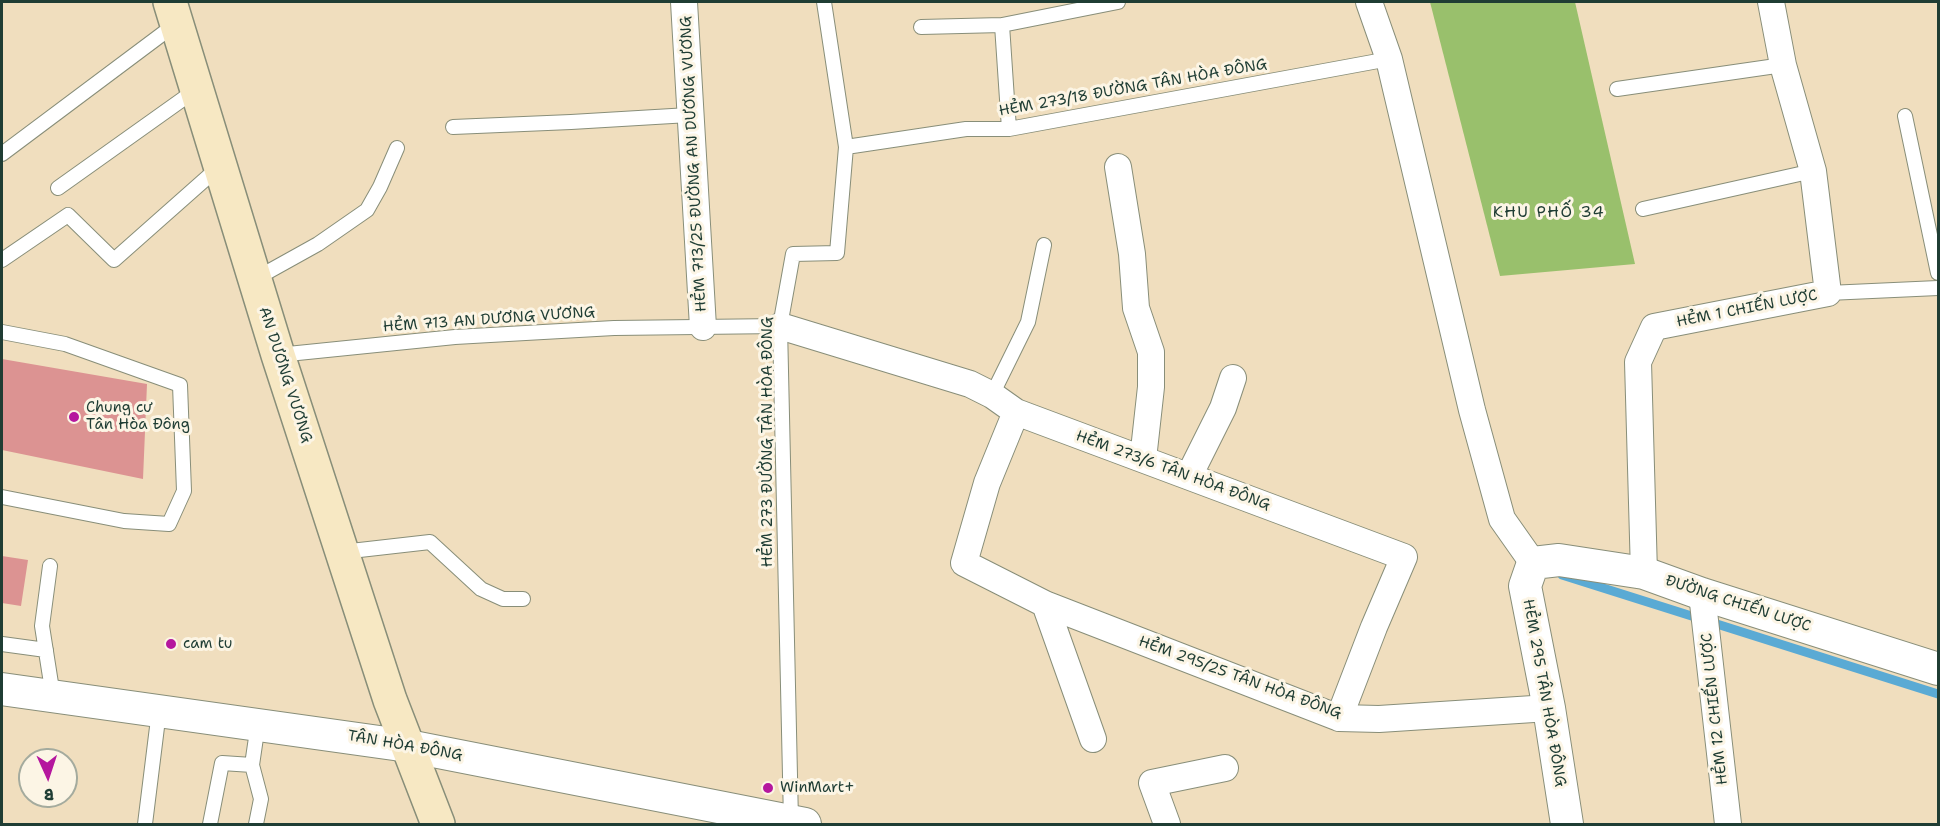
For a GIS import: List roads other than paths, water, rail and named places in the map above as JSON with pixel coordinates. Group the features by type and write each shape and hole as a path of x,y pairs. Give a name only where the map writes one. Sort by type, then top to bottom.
{"main road":[{"name":"AN DƯƠNG VƯƠNG","path":"174,12 278,355 390,700 438,825"}],"street":[{"name":"HẺM 713/25 ĐƯỜNG AN DƯƠNG VƯƠNG","path":"684,2 703,327"},
{"path":"1370,2 1389,59 1472,410 1502,519 1533,564"},
{"name":"HẺM 1 CHIẾN LƯỢC","path":"1644,573 1638,362 1654,327 1828,293 1813,171 1783,65 1771,2"},
{"path":"1118,167 1132,254 1136,308 1150,352 1151,387 1143,459"},
{"name":"HẺM 273/6 TÂN HÒA ĐÔNG","path":"780,326 970,384 993,395 1016,412 1404,557 1339,718"},
{"path":"1189,476 1223,408 1233,378"},
{"name":"HẺM 295/25 TÂN HÒA ĐÔNG","path":"1016,412 987,483 964,563 1045,604 1339,718 1379,719 1549,708"},
{"name":"ĐƯỜNG CHIẾN LƯỢC","path":"1533,564 1559,560 1644,573 1701,594 1938,669"},
{"name":"HẺM 295 TÂN HÒA ĐÔNG","path":"1533,564 1525,586 1549,708 1567,825"},
{"name":"HẺM 12 CHIẾN LƯỢC","path":"1701,594 1728,825"},
{"path":"1045,604 1094,739"},
{"name":"TÂN HÒA ĐÔNG","path":"2,689 408,746 798,823"},
{"path":"1167,825 1152,783 1224,768"}],"lane":[{"name":"HẺM 273 ĐƯỜNG TÂN HÒA ĐÔNG","path":"798,823 780,326 793,254 837,253 846,147 824,2"},
{"path":"921,27 1002,25 1118,2"},
{"path":"2,154 174,12"},
{"path":"1002,25 1009,129"},
{"name":"HẺM 273/18 ĐƯỜNG TÂN HÒA ĐÔNG","path":"846,147 966,129 1009,129 1389,59"},
{"path":"1617,89 1783,65"},
{"path":"58,188 197,89"},
{"path":"453,126 689,115"},
{"path":"1905,116 1938,273"},
{"path":"255,279 318,244 367,210 397,148"},
{"path":"2,260 68,215 114,260 220,166"},
{"path":"1643,209 1813,171"},
{"path":"993,395 1028,322 1044,245"},
{"path":"1828,293 1938,288"},
{"name":"HẺM 713 AN DƯƠNG VƯƠNG","path":"278,355 455,336 614,328 780,326"},
{"path":"2,332 65,344 180,384 184,491 169,524 123,521 2,497"},
{"path":"342,552 430,542 481,589 503,599 523,599"},
{"path":"50,566 42,626 54,696"},
{"path":"2,644 46,650"},
{"path":"145,825 159,711"},
{"path":"256,825 261,799 252,765 258,724"},
{"path":"210,825 222,763 252,765"}],"waterway":[{"path":"1562,575 1938,694"}],"place":[{"name":"Chung cư Tân Hòa Đông","path":"74,417"},
{"name":"cam tu","path":"171,644"},
{"name":"WinMart+","path":"768,788"}],"district":[{"name":"KHU PHỐ 34","path":"1549,213"}]}
